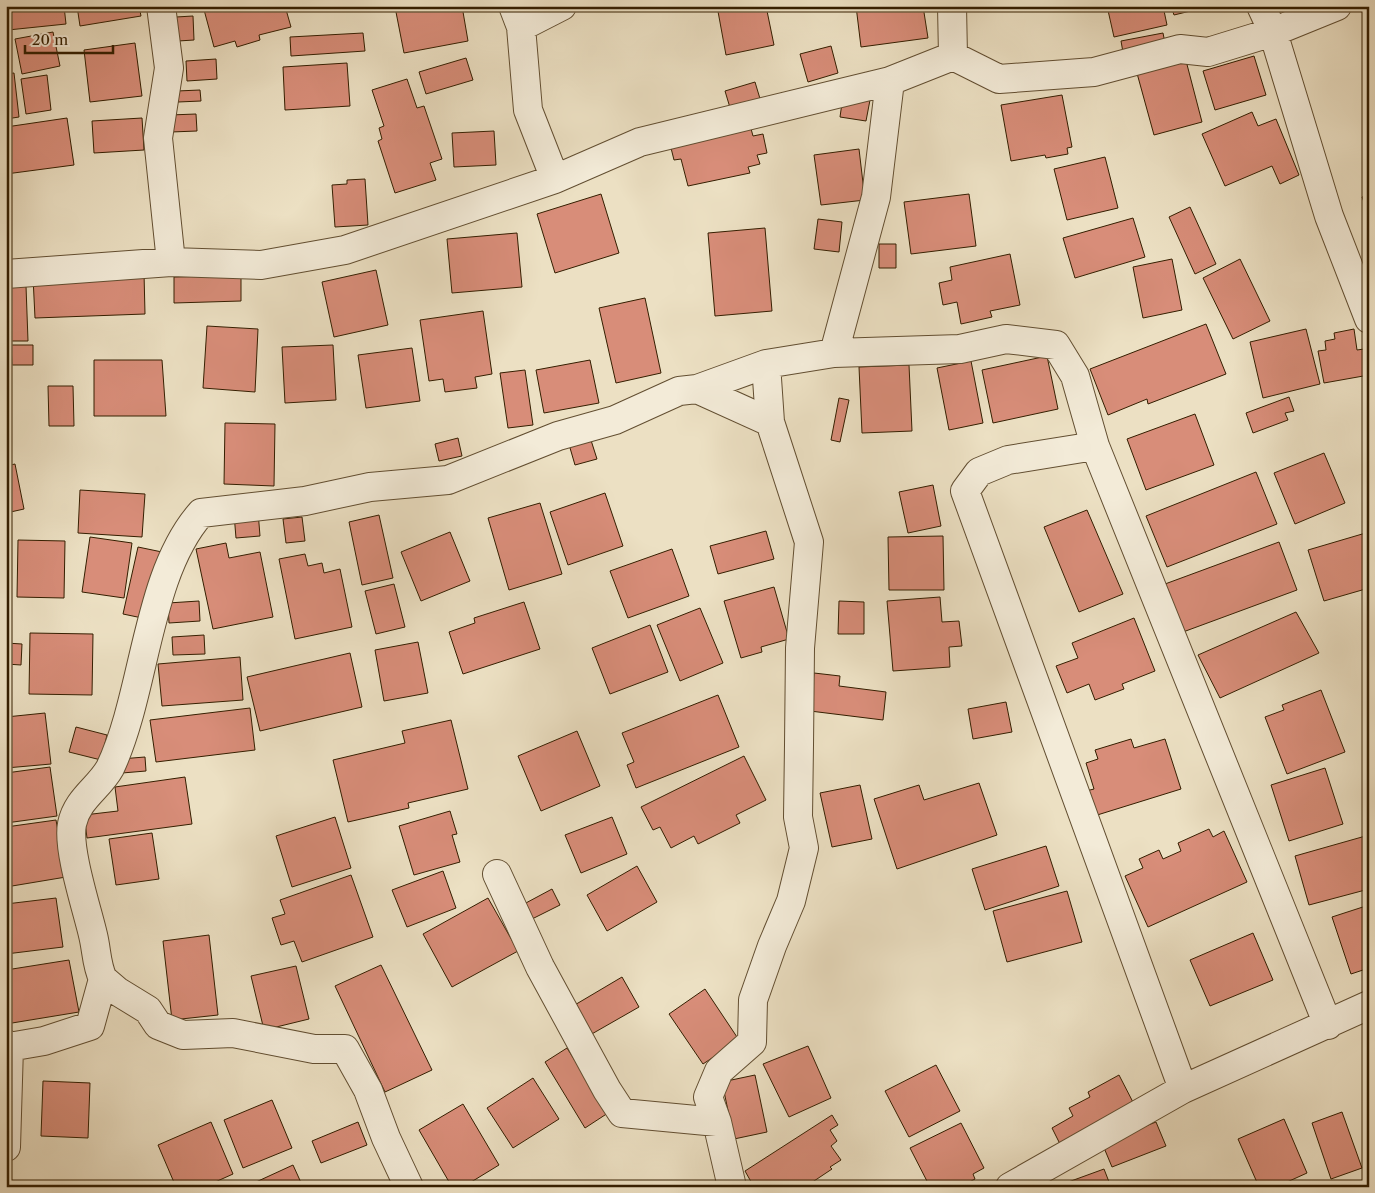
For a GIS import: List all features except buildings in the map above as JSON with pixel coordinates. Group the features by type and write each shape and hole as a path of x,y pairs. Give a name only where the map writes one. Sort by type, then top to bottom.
{"street":[{"path":"161,6 169,68 158,138 171,262"},
{"path":"555,179 528,110 517,16 562,6"},
{"path":"952,6 953,56"},
{"path":"1261,6 1273,32 1329,216 1369,319"},
{"path":"6,274 171,262 261,265 345,250 555,179 640,142 890,81 953,56 999,79 1047,77 1094,72 1180,49 1208,52 1273,32 1337,6"},
{"path":"834,354 876,197 890,81"},
{"path":"410,1187 386,1138 368,1090 345,1049 314,1049 232,1033 183,1035 158,1025 148,1010 117,991 103,979 96,964 94,938 74,857 72,824 82,800 109,770 125,729 164,582 187,528 201,513 305,501 370,487 448,480 558,436 615,420 679,390 697,389 766,364 834,354 960,349 1006,340 1056,345 1075,376 1095,446 1328,1025"},
{"path":"732,1187 717,1122 708,1097 720,1071 752,1042 753,1000 772,946 791,901 804,848 798,817 798,745 800,648 809,542 770,422 766,364"},
{"path":"697,389 770,422"},
{"path":"1095,446 1008,460 980,472 965,491 1183,1089"},
{"path":"497,874 540,967 607,1090 622,1113 717,1122"},
{"path":"6,1147 8,1046 44,1041 90,1026 103,979"},
{"path":"1010,1187 1183,1089 1369,1005"}]}
